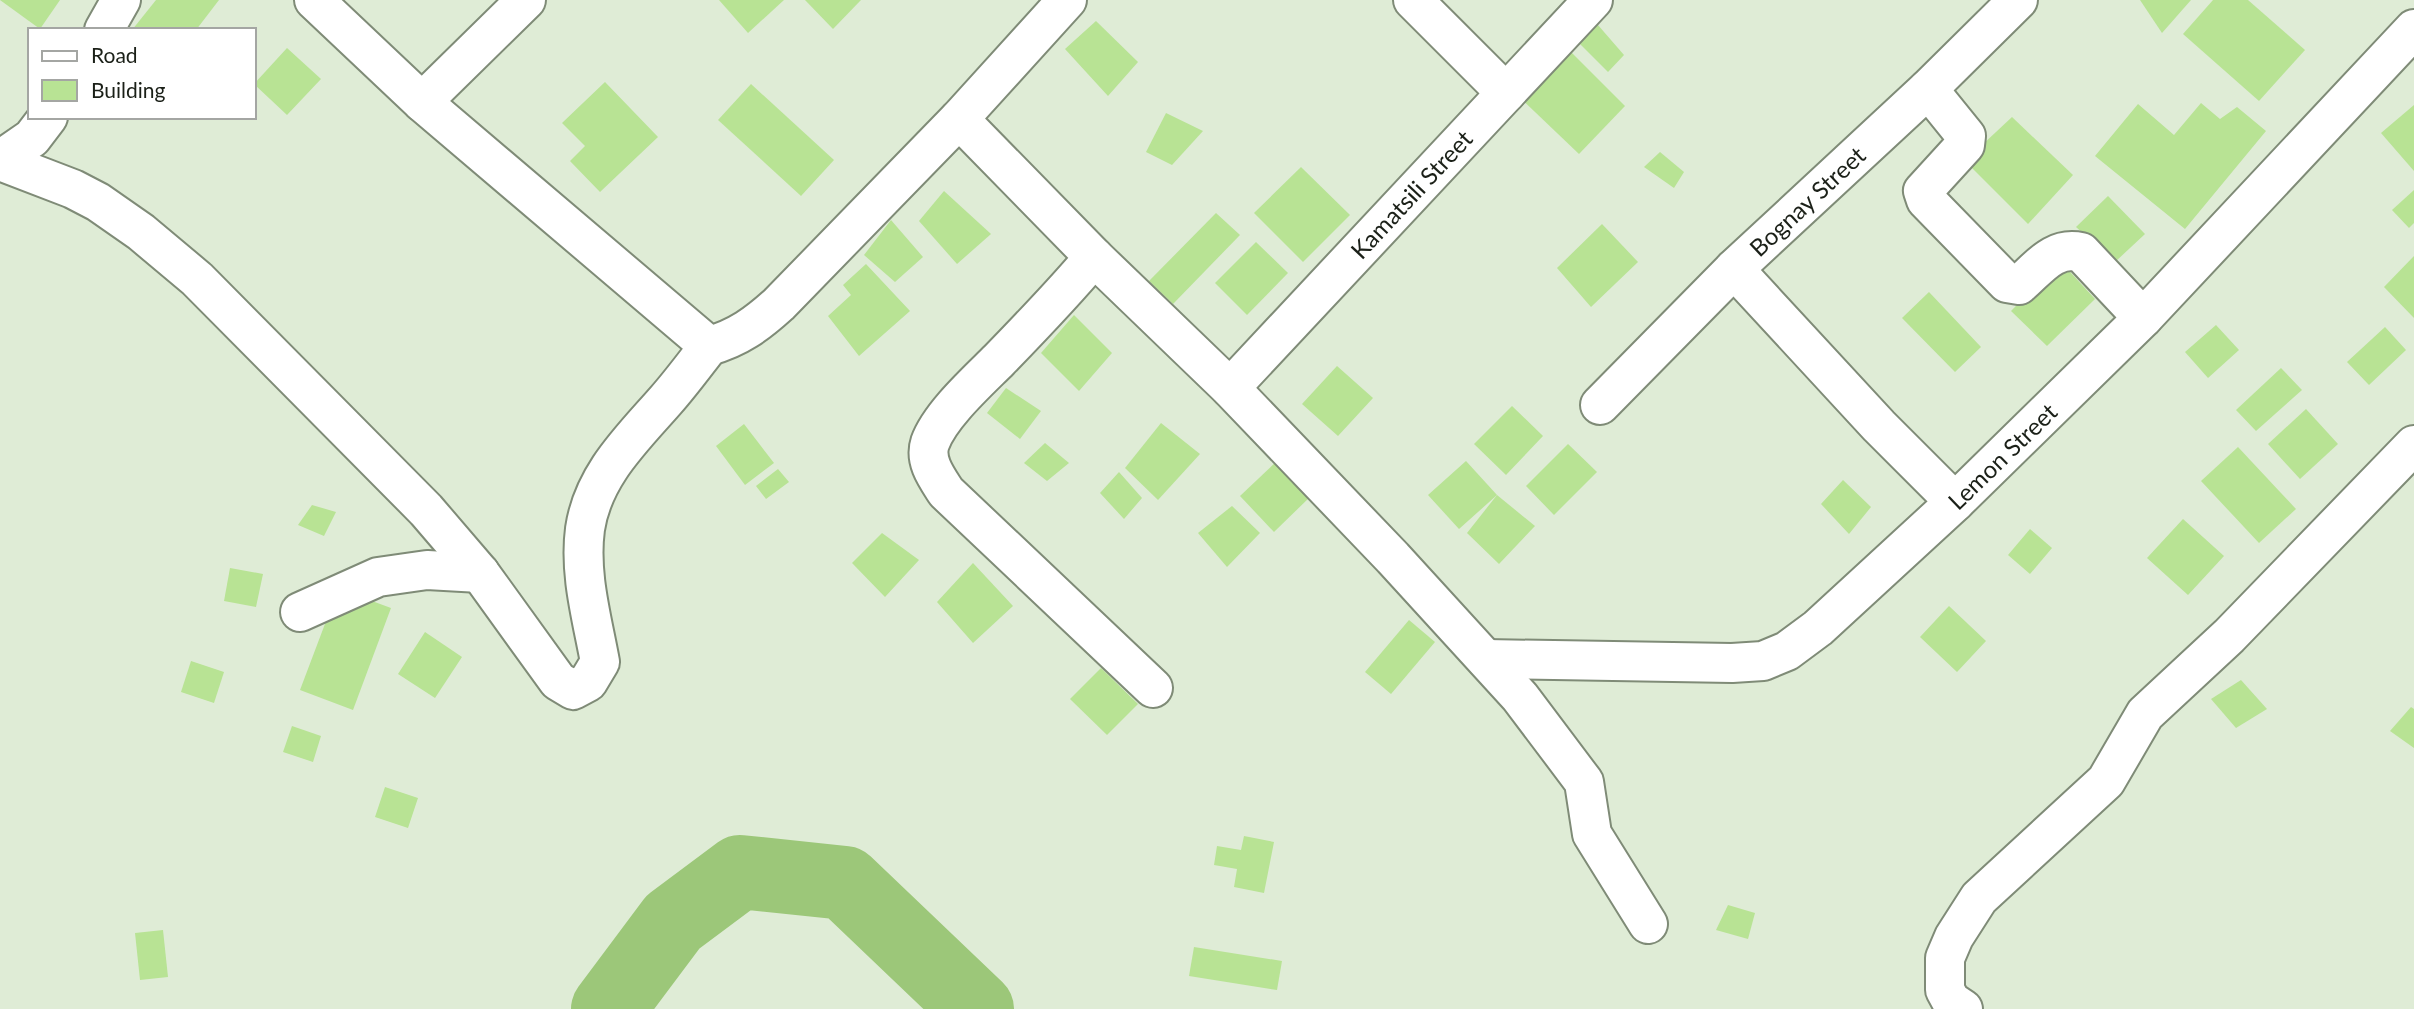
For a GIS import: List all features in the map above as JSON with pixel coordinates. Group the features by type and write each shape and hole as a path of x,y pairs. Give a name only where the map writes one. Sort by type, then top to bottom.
{"street":[{"path":"105,28 121,0"},
{"path":"314,0 422,102 709,346"},
{"path":"422,102 526,0"},
{"path":"0,160 73,189 97,202 141,232 187,271 371,453 480,573 558,681 573,690 588,682 600,662 584,575 585,528 611,462 667,399 709,346 732,340 756,325 959,119 1067,0"},
{"path":"1413,0 1506,93"},
{"name":"Kamatsili Street","path":"1230,388 1593,0"},
{"name":"Bognay Street","path":"1600,405 1734,269 1928,89 2018,0"},
{"name":"Lemon Street","path":"1486,659 1732,663 1763,661 1787,651 1818,628 1955,502 2143,318 2414,29"},
{"path":"1928,89 1966,136 1965,145 1923,191 1926,200 2007,283 2019,285 2056,252 2067,249 2081,252 2143,318"},
{"path":"0,160 32,138 46,119"},
{"path":"959,119 1094,257 1230,388 1520,697 1584,782 1592,834 1648,924"},
{"path":"1094,257 1064,293 969,391 939,428 930,443 928,457 933,472 946,492 1153,688"},
{"path":"1734,269 1879,426 1955,502"},
{"path":"1963,1009 1951,1000 1945,990 1945,958 1954,937 1979,898 2098,789 2145,714 2229,636 2414,445"},
{"path":"300,612 378,577 427,570 480,573"}],"building":[{"path":"0,0 60,0 39,28"},
{"path":"156,0 219,0 198,28 134,28"},
{"path":"719,0 784,0 748,33"},
{"path":"805,0 861,0 833,29"},
{"path":"2140,0 2191,0 2162,33"},
{"path":"2213,0 2248,0 2305,50 2259,101 2183,34"},
{"path":"1591,17 1624,55 1608,72 1572,36"},
{"path":"1096,21 1138,62 1108,96 1065,49"},
{"path":"287,48 321,79 287,115 256,86 256,82"},
{"path":"1570,51 1625,106 1579,154 1515,93"},
{"path":"605,82 658,137 600,192 570,161 585,146 562,123"},
{"path":"751,84 834,160 801,196 718,120"},
{"path":"2201,103 2220,119 2237,107 2266,131 2185,229 2095,156 2138,104 2174,135"},
{"path":"2414,105 2414,171 2381,133"},
{"path":"1166,113 1203,131 1172,165 1146,152"},
{"path":"2012,117 2073,175 2028,224 1965,161"},
{"path":"1660,152 1684,172 1674,188 1644,167"},
{"path":"1301,167 1350,215 1303,262 1254,213"},
{"path":"2414,190 2414,223 2409,228 2392,210"},
{"path":"944,191 991,234 957,264 919,221"},
{"path":"2108,196 2145,234 2115,262 2076,227"},
{"path":"1216,213 1240,235 1173,304 1149,281"},
{"path":"891,220 923,257 895,282 864,255"},
{"path":"1602,224 1638,262 1591,307 1557,268"},
{"path":"1256,242 1288,273 1247,315 1215,283"},
{"path":"2414,256 2414,318 2384,287"},
{"path":"2060,261 2095,299 2047,346 2011,311"},
{"path":"866,264 910,311 859,356 828,316 851,295 843,285"},
{"path":"1929,292 1981,347 1955,372 1902,318"},
{"path":"1074,315 1112,353 1079,391 1041,353"},
{"path":"2216,325 2239,350 2208,378 2185,352"},
{"path":"2385,327 2406,350 2369,385 2347,362"},
{"path":"1337,366 1373,398 1338,436 1302,404"},
{"path":"2281,368 2302,390 2256,431 2236,410"},
{"path":"1006,388 1041,411 1020,439 987,413"},
{"path":"1512,406 1543,436 1506,475 1474,444"},
{"path":"2306,409 2338,444 2300,479 2268,444"},
{"path":"1161,423 1200,454 1158,500 1125,468"},
{"path":"744,424 774,463 745,485 716,446"},
{"path":"1045,443 1069,463 1047,481 1024,463"},
{"path":"1568,444 1597,472 1554,515 1526,486"},
{"path":"2238,447 2296,509 2259,543 2201,481"},
{"path":"1278,460 1312,495 1274,532 1240,496"},
{"path":"1466,461 1497,495 1459,529 1428,495"},
{"path":"778,469 789,482 766,499 756,486"},
{"path":"1119,472 1142,498 1124,519 1100,493"},
{"path":"1843,480 1871,507 1849,534 1821,504"},
{"path":"1497,495 1535,526 1499,564 1467,533"},
{"path":"312,505 336,512 324,536 298,525"},
{"path":"1232,506 1260,533 1227,567 1198,533"},
{"path":"2183,519 2224,556 2188,595 2147,558"},
{"path":"2030,529 2052,548 2030,574 2008,555"},
{"path":"882,533 919,560 885,597 852,563"},
{"path":"973,563 1013,606 973,643 937,602"},
{"path":"230,568 263,574 256,607 224,601"},
{"path":"353,594 391,608 353,710 300,690 331,608 345,613"},
{"path":"1949,606 1986,641 1957,672 1920,637"},
{"path":"1409,620 1435,642 1391,694 1365,672"},
{"path":"425,632 462,657 435,698 398,674"},
{"path":"191,661 224,672 214,703 181,692"},
{"path":"1101,668 1138,704 1107,735 1070,699"},
{"path":"2241,680 2267,709 2236,728 2211,699"},
{"path":"2411,707 2414,709 2414,748 2390,731"},
{"path":"292,726 321,736 313,762 283,752"},
{"path":"385,787 418,798 408,828 375,817"},
{"path":"1244,836 1274,842 1264,893 1234,887 1237,869 1214,865 1217,846 1241,850"},
{"path":"1728,905 1755,913 1748,939 1716,930"},
{"path":"163,930 168,977 140,980 135,933"},
{"path":"1194,947 1282,961 1277,990 1189,976"}],"waterway":[{"path":"608,1009 673,922 740,872 845,883 977,1009"}]}
